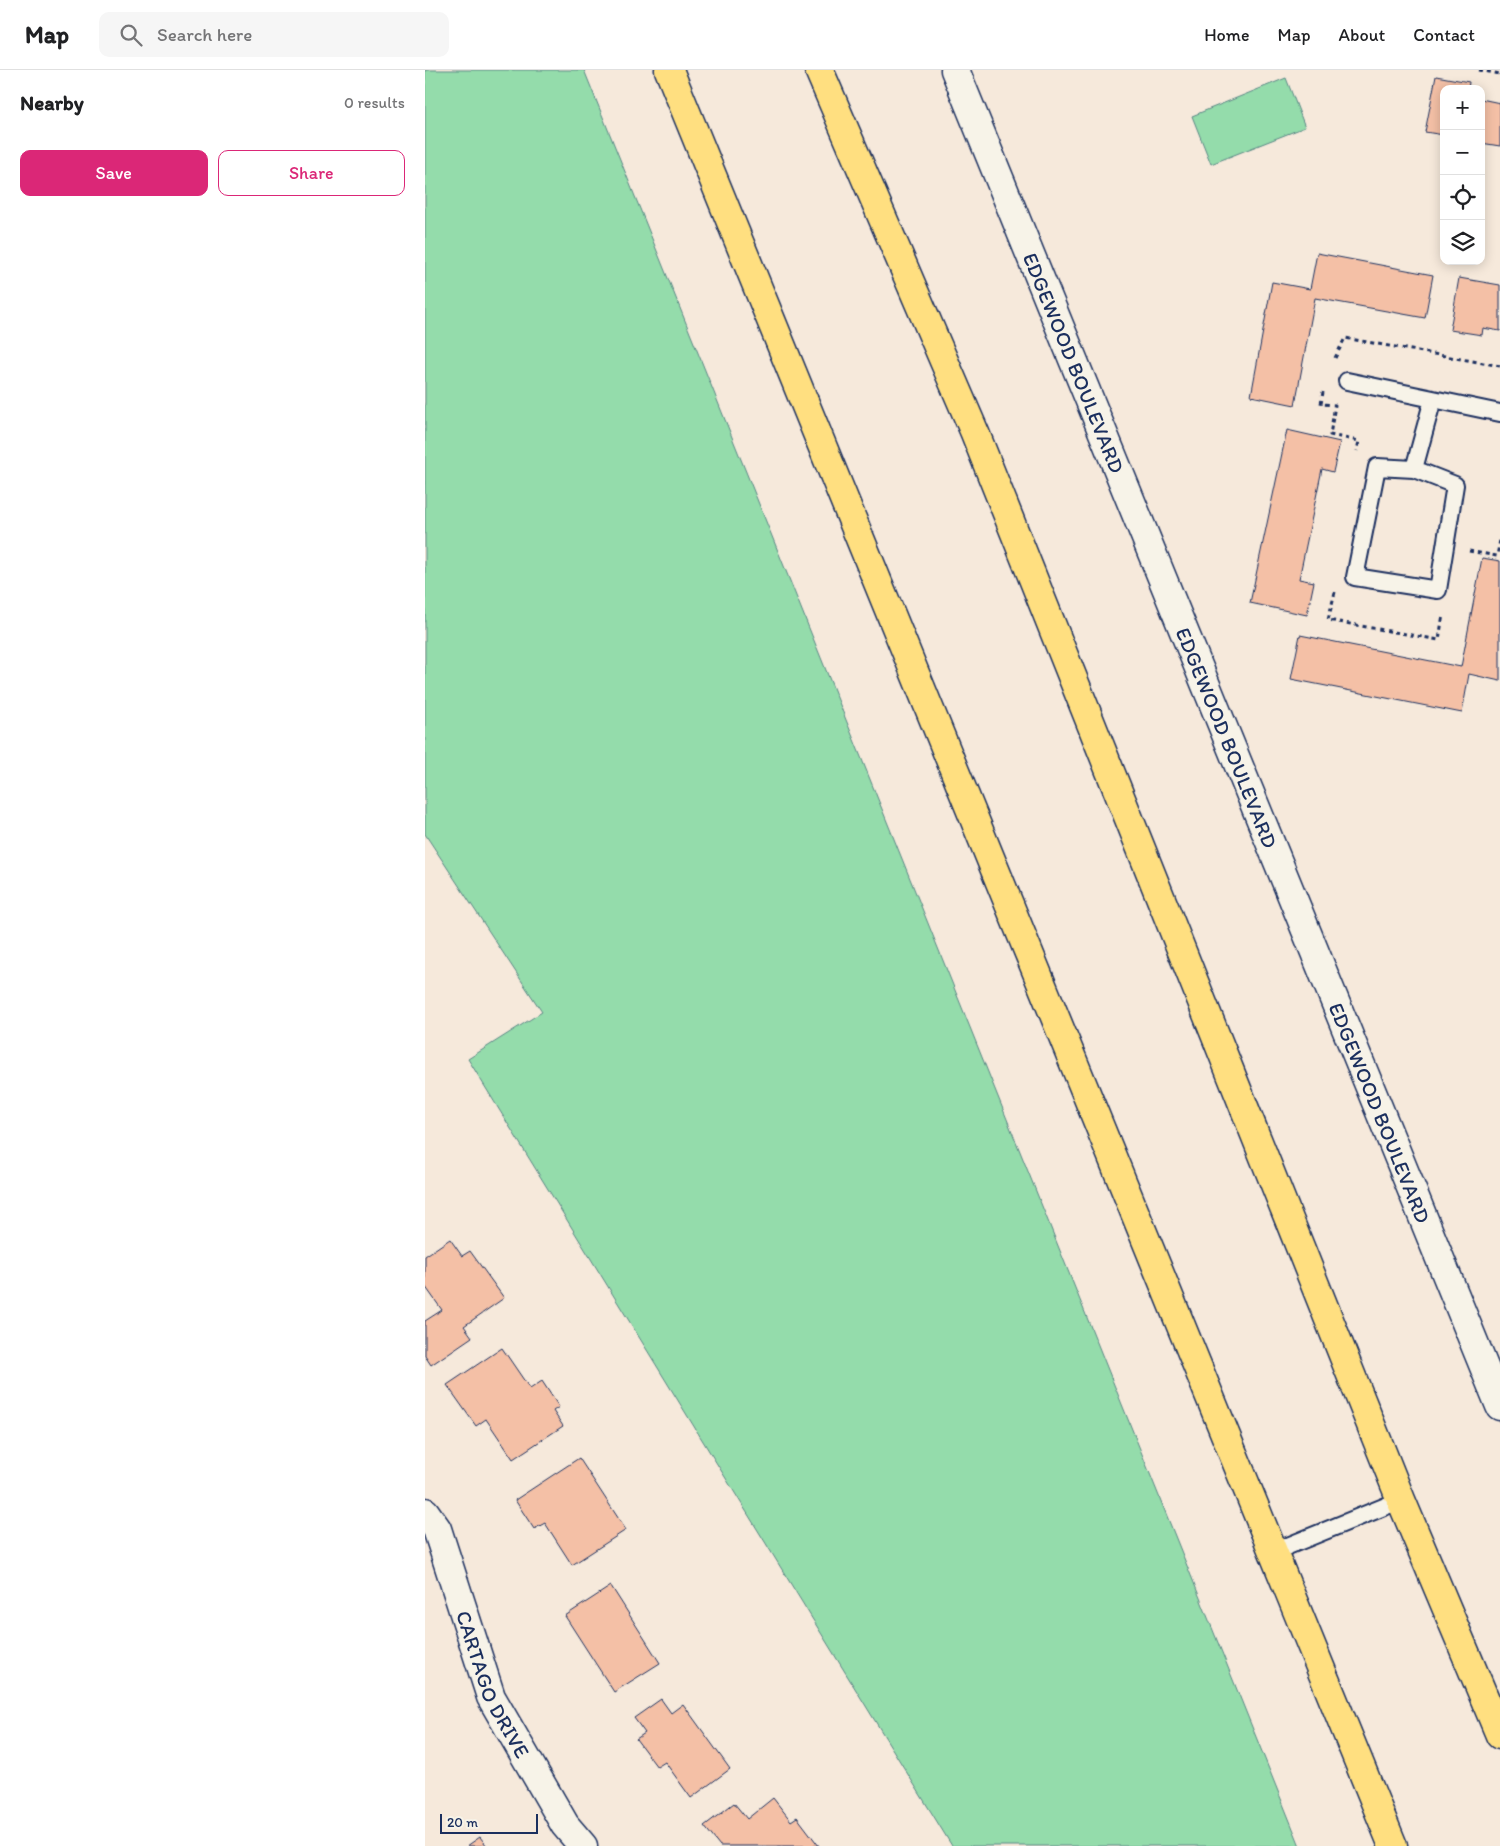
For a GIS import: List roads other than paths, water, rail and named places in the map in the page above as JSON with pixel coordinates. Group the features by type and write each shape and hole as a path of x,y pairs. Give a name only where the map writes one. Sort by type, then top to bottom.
{"highway":[{"path":"669,70 1393,1846"},
{"path":"819,70 975,433 1401,1500 1500,1735"}],"street":[{"name":"EDGEWOOD BOULEVARD","path":"955,70 1500,1406"},
{"name":"CARTAGO DRIVE","path":"425,1512 437,1529 491,1697 565,1825 583,1846"}],"lane":[{"path":"1347,381 1500,413"},
{"path":"1414,469 1433,399"},
{"path":"1377,467 1414,469 1455,485 1438,590 1355,577 1377,467"},
{"path":"1273,1552 1401,1500"}]}
